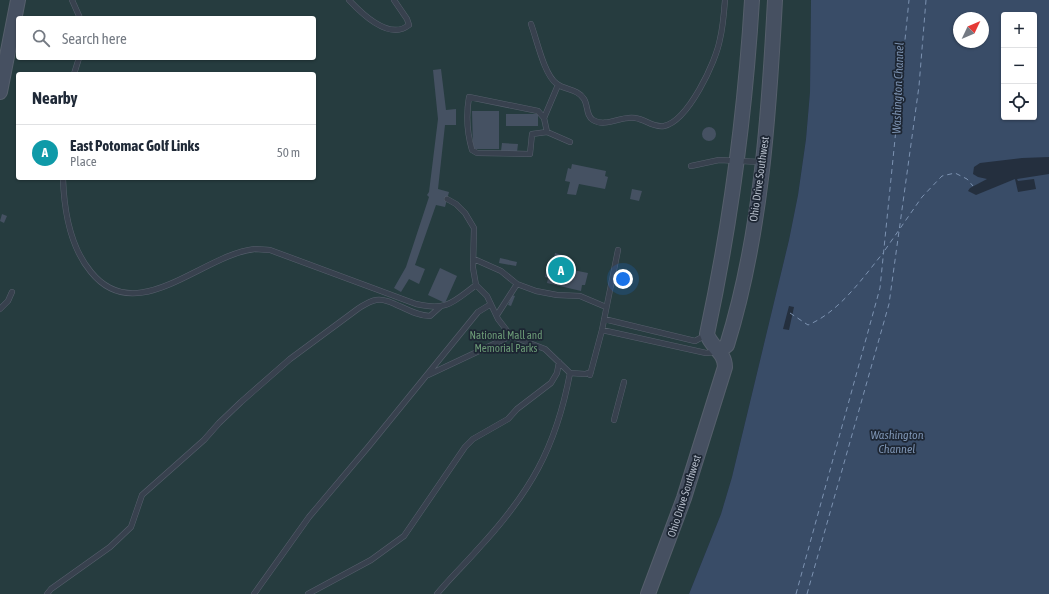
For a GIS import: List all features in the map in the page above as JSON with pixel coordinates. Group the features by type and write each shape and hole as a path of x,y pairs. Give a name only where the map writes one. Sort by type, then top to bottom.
{"street":[{"path":"0,92 18,0"},
{"name":"Ohio Drive Southwest","path":"648,594 684,498 723,375 725,361 719,351 710,342 707,334 721,271 738,160 752,0"},
{"name":"Ohio Drive Southwest","path":"719,351 727,345 738,306 748,258 762,162 770,91 776,0"}],"lane":[{"path":"72,0 79,16"},
{"path":"349,0 362,14 377,24 392,30 405,29 410,25 394,0"},
{"path":"531,24 549,75 558,85 575,91 583,98 589,116 594,121 604,123 634,117 653,125 663,126 672,123 690,104 715,58 721,39 725,0"},
{"path":"75,72 78,60"},
{"path":"544,118 558,85"},
{"path":"547,132 544,118 538,111 469,97 467,112 468,138 472,150 477,153 530,154 532,134 547,132 570,142"},
{"path":"691,166 719,160 762,162"},
{"path":"63,180 64,201 72,238 82,262 95,278 110,288 128,294 146,293 242,253 254,250 270,250 416,304 433,307 447,306 476,284"},
{"path":"447,199 456,204 465,213 474,228 476,284 487,296 497,315 511,336 546,349 570,373 591,374 602,330 618,250"},
{"path":"474,259 501,271 517,284 536,291 557,295 580,296 606,307"},
{"path":"497,315 517,284"},
{"path":"0,309 8,301 12,292"},
{"path":"47,594 57,584 110,547 130,526 142,495 204,440 219,423 290,359 341,321 359,308 377,299 384,300 419,316 430,316 440,306"},
{"path":"254,594 308,517 478,312 491,304"},
{"path":"604,319 695,341 707,334"},
{"path":"602,330 706,353 719,351"},
{"path":"427,375 511,336"},
{"path":"308,594 372,560 404,536 465,447 473,439 508,419 523,404 551,383 559,362"},
{"path":"437,594 515,506 540,468 554,436 570,373"},
{"path":"614,420 624,382"}],"green space":[{"name":"National Mall and Memorial Parks","path":"0,0 811,0 810,93 806,139 798,195 789,240 732,477 721,514 689,594 0,594"}],"water":[{"name":"Washington Channel","path":"811,0 1049,0 1049,594 689,594 721,514 732,477 789,240 798,195 806,139 810,92"}],"pier":[{"path":"1049,157 1049,174 1017,179 1018,181 1034,179 1036,189 1018,192 1015,179 976,195 968,191 970,188 987,179 973,174 974,167 980,163 1022,158"},
{"path":"789,306 794,307 789,330 783,329"}],"building":[{"path":"441,69 446,110 456,109 456,125 445,125 438,189 449,192 445,207 436,205 415,265 425,269 419,284 409,279 401,292 394,288 406,267 429,197 427,195 429,192 438,119 433,70"},
{"path":"472,111 499,111 499,149 473,149"},
{"path":"506,114 538,114 538,126 506,126"},
{"path":"709,127 714,129 716,134 714,139 709,141 704,139 702,134 704,129"},
{"path":"502,143 518,144 517,152 501,151"},
{"path":"572,164 606,171 605,176 608,177 605,189 579,184 576,195 567,194 570,182 565,181 568,168 571,169"},
{"path":"632,189 642,191 639,201 630,199"},
{"path":"2,214 7,216 4,223 0,221"},
{"path":"555,253 566,256 563,268 588,273 585,285 582,285 581,291 547,283 548,278 545,277 548,264 553,265"},
{"path":"500,258 517,262 516,266 499,263"},
{"path":"440,268 457,276 445,303 428,295"},
{"path":"512,295 515,296 511,306 508,305"}],"ferry route":[{"path":"796,594 880,288 909,0"},
{"path":"807,594 889,304 919,86 926,0"},
{"path":"885,250 922,197 942,176 955,173 967,179 973,186"},
{"path":"790,313 808,325 830,312 858,284 883,253"}],"place":[{"name":"East Potomac Golf Links","path":"561,270"}]}
